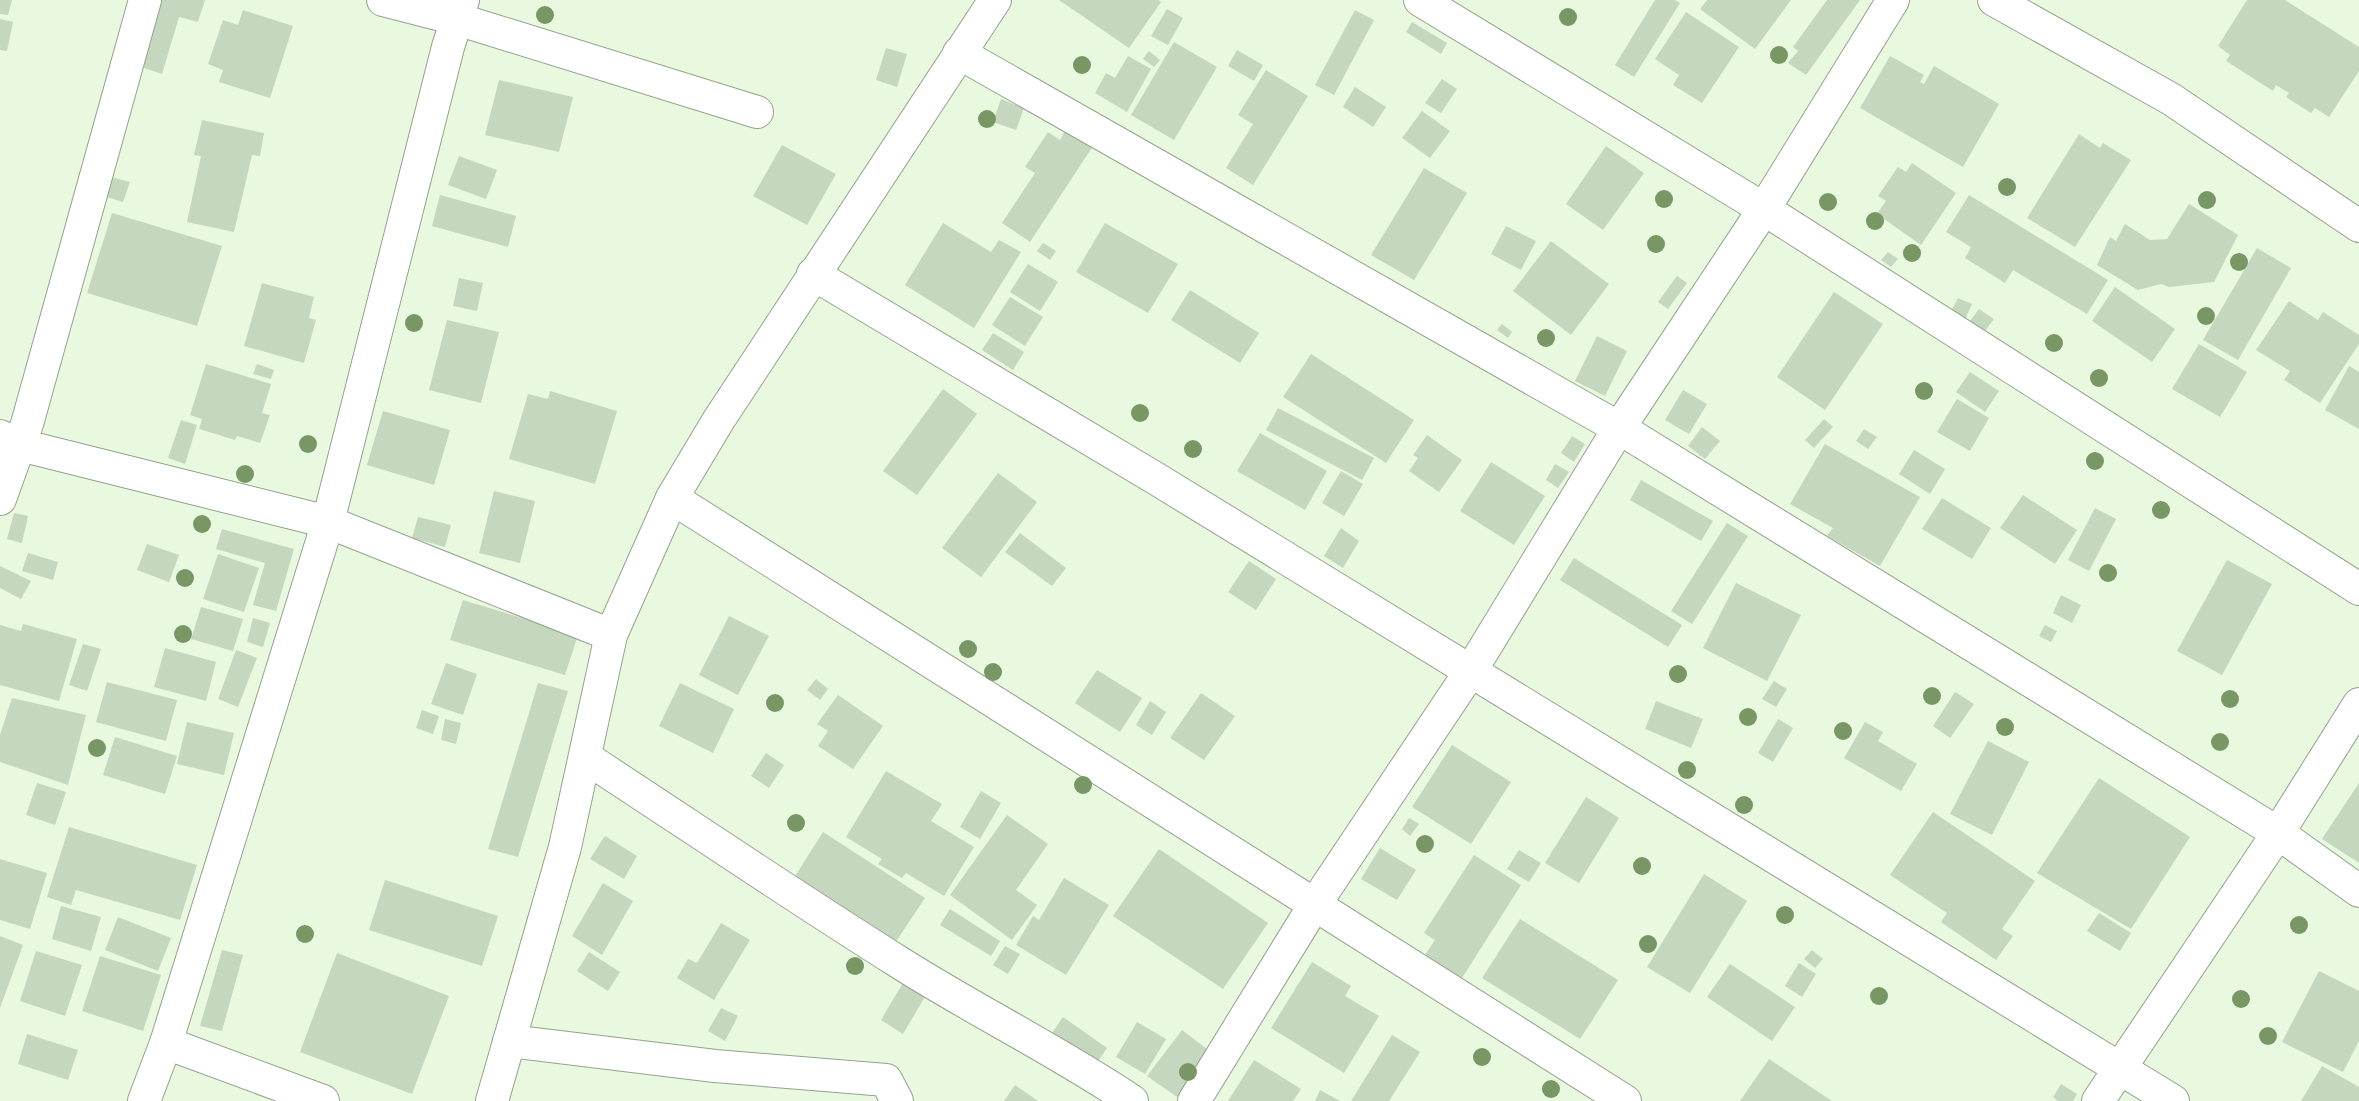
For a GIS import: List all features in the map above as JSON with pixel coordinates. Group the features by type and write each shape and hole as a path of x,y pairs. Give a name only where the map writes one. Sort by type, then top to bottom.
{"street":[{"path":"0,499 10,441 27,424 145,0"},
{"path":"383,0 460,10 757,112"},
{"path":"492,1101 565,847 611,635 672,498 718,420 995,0"},
{"path":"1420,0 1764,209 2359,589"},
{"path":"1194,1101 1315,904 1470,672 1619,428 1764,209 1893,0"},
{"path":"1994,0 2171,99 2359,225"},
{"path":"144,1101 166,1043 328,522 460,10"},
{"path":"959,53 1619,428 2278,833 2359,891"},
{"path":"813,274 1155,478 2173,1101"},
{"path":"10,441 328,522 611,635"},
{"path":"672,498 1625,1101"},
{"path":"2098,1101 2278,833 2359,704"},
{"path":"585,757 898,962 1091,1074 1132,1101"},
{"path":"508,1041 716,1066 886,1080 897,1101"},
{"path":"166,1043 323,1101"}],"building":[{"path":"0,0 12,0 8,15 0,14"},
{"path":"155,0 205,0 198,22 179,17 162,74 135,65"},
{"path":"1059,0 1158,0 1161,2 1129,48"},
{"path":"1655,0 1675,0 1680,3 1634,77 1615,65"},
{"path":"1707,0 1791,0 1755,49 1700,9"},
{"path":"1827,0 1860,0 1806,75 1788,63 1798,51 1793,47"},
{"path":"2247,0 2285,0 2359,47 2359,71 2329,117 2315,108 2311,113 2286,97 2289,93 2276,85 2273,91 2226,61 2230,55 2218,46"},
{"path":"1167,9 1183,18 1168,45 1151,36"},
{"path":"243,10 293,26 270,98 219,82 223,70 208,64 223,20 238,25"},
{"path":"1355,10 1374,20 1334,95 1315,85"},
{"path":"1686,12 1739,47 1702,103 1673,85 1679,75 1655,59"},
{"path":"0,19 13,22 7,51 0,50"},
{"path":"1412,22 1447,43 1441,54 1406,32"},
{"path":"1174,42 1217,67 1174,140 1131,115"},
{"path":"886,48 907,54 897,87 876,80"},
{"path":"1237,50 1263,65 1254,81 1228,66"},
{"path":"1149,51 1160,60 1154,67 1143,59"},
{"path":"1128,56 1151,69 1127,112 1095,93 1106,73 1115,78"},
{"path":"1890,56 1924,75 1920,82 1924,84 1934,66 1999,104 1963,167 1860,108"},
{"path":"1266,70 1308,96 1253,185 1226,168 1253,124 1238,115"},
{"path":"1442,79 1457,89 1441,113 1425,103"},
{"path":"499,80 573,97 559,152 485,135"},
{"path":"1355,87 1386,107 1373,127 1343,107"},
{"path":"1001,99 1024,108 1016,130 993,122"},
{"path":"1422,111 1450,131 1430,158 1402,138"},
{"path":"202,120 264,133 260,156 252,155 234,232 187,222 201,156 194,155"},
{"path":"1066,129 1093,146 1030,242 1002,223 1035,173 1025,167 1048,132 1060,140"},
{"path":"2079,134 2100,148 2103,143 2131,160 2075,247 2027,218"},
{"path":"782,145 836,174 807,225 753,196"},
{"path":"1606,146 1644,173 1603,230 1566,204"},
{"path":"459,156 497,170 486,199 448,185"},
{"path":"1912,163 1956,193 1921,245 1877,214 1886,201 1878,196 1898,167 1906,172"},
{"path":"1424,168 1467,193 1414,280 1371,255"},
{"path":"107,176 130,182 123,202 100,195"},
{"path":"440,195 516,216 508,247 432,226"},
{"path":"1969,195 2108,280 2087,314 2013,270 2005,283 1965,258 1971,247 1946,232"},
{"path":"2189,204 2238,235 2214,282 2169,287 2161,284 2138,290 2097,265 2110,237 2116,241 2125,224 2150,240 2167,239"},
{"path":"112,213 222,246 197,326 87,293"},
{"path":"943,223 991,252 999,240 1021,252 974,328 905,285"},
{"path":"1105,223 1178,264 1148,313 1076,272"},
{"path":"1506,226 1536,241 1521,270 1491,254"},
{"path":"1551,241 1609,284 1571,335 1513,291"},
{"path":"1043,243 1056,251 1050,260 1037,251"},
{"path":"2257,248 2291,268 2238,360 2203,340"},
{"path":"1888,252 1898,259 1891,267 1881,260"},
{"path":"1028,264 1058,282 1040,311 1010,292"},
{"path":"1677,276 1687,283 1668,309 1658,302"},
{"path":"459,278 483,283 477,311 453,306"},
{"path":"262,283 314,297 309,318 316,320 304,363 244,346"},
{"path":"2115,287 2175,329 2152,362 2092,321"},
{"path":"1190,290 1259,333 1240,363 1171,320"},
{"path":"1834,292 1883,324 1825,410 1777,377"},
{"path":"1010,297 1043,317 1025,346 992,325"},
{"path":"1958,298 1972,304 1963,324 1948,317"},
{"path":"2289,301 2318,320 2323,312 2359,335 2359,344 2320,403 2284,380 2290,371 2256,350"},
{"path":"1979,309 1994,319 1985,331 1970,321"},
{"path":"447,320 499,332 481,403 429,390"},
{"path":"1502,324 1512,332 1508,338 1497,330"},
{"path":"993,333 1024,352 1013,370 982,350"},
{"path":"1597,336 1627,351 1605,396 1575,381"},
{"path":"2199,344 2247,372 2220,417 2172,389"},
{"path":"1311,354 1414,420 1386,463 1283,397"},
{"path":"206,364 271,384 262,413 270,415 260,443 237,436 235,440 199,429 202,419 190,415"},
{"path":"257,364 274,370 271,379 253,374"},
{"path":"2349,366 2359,372 2359,429 2325,410"},
{"path":"1970,372 1999,391 1985,412 1956,392"},
{"path":"943,389 977,414 917,495 883,471"},
{"path":"1683,390 1707,404 1689,434 1665,420"},
{"path":"550,391 617,411 595,484 509,459 528,394 548,399"},
{"path":"1957,399 1989,418 1970,451 1937,432"},
{"path":"1278,408 1374,458 1362,480 1266,430"},
{"path":"383,411 450,430 434,485 367,465"},
{"path":"1824,419 1833,427 1814,448 1805,440"},
{"path":"181,420 197,425 185,464 168,458"},
{"path":"1702,427 1720,441 1705,459 1688,446"},
{"path":"1864,429 1877,437 1868,449 1856,441"},
{"path":"1260,433 1327,471 1305,510 1237,471"},
{"path":"1427,435 1462,460 1439,492 1409,471 1418,458 1413,455"},
{"path":"1572,436 1585,444 1574,462 1561,453"},
{"path":"1825,444 1920,497 1880,566 1827,536 1833,528 1790,504"},
{"path":"1914,450 1945,469 1930,494 1899,474"},
{"path":"1491,462 1545,496 1514,545 1460,511"},
{"path":"1555,464 1569,472 1558,488 1546,480"},
{"path":"1341,471 1363,484 1344,516 1322,503"},
{"path":"998,473 1037,502 981,577 942,548"},
{"path":"1641,480 1713,521 1701,541 1630,500"},
{"path":"494,491 535,501 520,563 479,553"},
{"path":"2023,495 2077,530 2055,564 2000,528"},
{"path":"1942,498 1991,528 1972,559 1922,529"},
{"path":"2095,508 2116,519 2089,571 2068,560"},
{"path":"14,513 28,516 22,543 7,539"},
{"path":"418,517 451,525 445,547 412,538"},
{"path":"1727,523 1748,536 1692,624 1671,611"},
{"path":"1341,528 1359,541 1343,568 1324,556"},
{"path":"222,529 294,549 276,611 253,605 265,563 216,549"},
{"path":"1020,533 1066,568 1052,586 1005,552"},
{"path":"147,544 179,555 169,582 137,570"},
{"path":"28,553 58,562 53,580 22,571"},
{"path":"218,554 259,568 244,612 203,599"},
{"path":"1574,558 1682,625 1668,647 1560,580"},
{"path":"2227,560 2272,584 2222,675 2177,651"},
{"path":"1249,561 1276,579 1256,610 1228,592"},
{"path":"0,566 31,581 21,599 0,588"},
{"path":"1736,583 1801,615 1767,681 1703,648"},
{"path":"2061,595 2081,605 2072,623 2053,613"},
{"path":"463,600 578,635 565,675 450,640"},
{"path":"201,607 243,619 233,651 191,639"},
{"path":"729,616 769,636 738,695 699,675"},
{"path":"253,618 270,623 263,647 247,642"},
{"path":"23,624 77,639 59,701 0,685 0,625 21,631"},
{"path":"2045,625 2057,631 2051,642 2039,636"},
{"path":"83,644 101,649 87,691 69,685"},
{"path":"165,648 216,662 206,701 154,687"},
{"path":"236,650 257,658 238,707 218,699"},
{"path":"446,663 477,674 463,715 431,704"},
{"path":"1097,670 1142,698 1120,732 1075,703"},
{"path":"816,679 828,689 820,700 807,690"},
{"path":"1774,681 1787,689 1776,707 1762,699"},
{"path":"107,682 177,700 166,741 96,722"},
{"path":"538,683 568,691 518,857 488,849"},
{"path":"680,683 734,709 713,753 659,726"},
{"path":"1955,692 1974,704 1950,738 1933,726"},
{"path":"1201,693 1235,716 1204,760 1170,738"},
{"path":"838,695 883,726 853,769 818,746 828,731 817,724"},
{"path":"12,698 86,715 68,785 0,762 0,735"},
{"path":"1150,701 1166,712 1152,735 1136,725"},
{"path":"1656,701 1703,719 1691,748 1645,729"},
{"path":"422,710 439,716 433,734 416,728"},
{"path":"445,719 461,723 456,744 441,740"},
{"path":"1778,719 1793,728 1773,762 1758,753"},
{"path":"187,722 234,733 224,775 177,764"},
{"path":"1865,722 1883,732 1878,741 1917,764 1901,791 1844,758"},
{"path":"115,737 177,756 165,794 103,775"},
{"path":"1988,741 2029,762 1992,835 1950,814"},
{"path":"1452,745 1511,782 1471,844 1412,807"},
{"path":"766,753 784,765 769,788 751,776"},
{"path":"886,771 942,804 931,821 974,847 944,896 906,873 902,878 878,864 882,859 846,837"},
{"path":"2099,778 2190,837 2131,929 2037,873"},
{"path":"37,783 66,792 55,825 26,815"},
{"path":"2359,783 2359,863 2322,839"},
{"path":"981,791 1001,803 980,839 960,827"},
{"path":"1586,797 1619,818 1579,883 1545,863"},
{"path":"1933,812 2035,881 2002,929 2013,936 1996,960 1941,922 1947,913 1890,875"},
{"path":"1007,815 1048,844 1016,890 1037,905 1012,940 950,895"},
{"path":"1409,818 1419,824 1410,836 1402,829"},
{"path":"69,827 197,865 180,920 76,890 71,905 47,897"},
{"path":"823,832 925,898 893,946 792,881"},
{"path":"605,836 637,856 624,879 590,859"},
{"path":"1380,848 1416,870 1397,900 1361,879"},
{"path":"1159,849 1268,923 1223,989 1113,916"},
{"path":"1519,850 1541,863 1529,882 1507,869"},
{"path":"1474,855 1521,885 1462,978 1425,955 1435,940 1424,933"},
{"path":"0,859 47,873 30,929 0,920"},
{"path":"1704,874 1747,901 1690,993 1647,967"},
{"path":"1064,878 1109,905 1066,975 1016,945 1033,916 1039,920"},
{"path":"385,880 498,916 482,966 369,930"},
{"path":"603,883 633,901 602,955 572,936"},
{"path":"61,906 101,917 91,951 52,939"},
{"path":"950,909 1000,941 991,956 940,925"},
{"path":"2099,913 2131,933 2120,951 2087,931"},
{"path":"118,917 171,938 158,971 105,950"},
{"path":"1520,919 1618,980 1580,1039 1482,978"},
{"path":"721,923 750,940 714,1000 677,978 688,959 697,963"},
{"path":"0,936 23,945 0,1008"},
{"path":"1005,946 1020,954 1008,974 993,965"},
{"path":"222,950 243,955 222,1031 200,1026"},
{"path":"1812,950 1823,959 1815,968 1804,959"},
{"path":"36,951 82,965 65,1016 20,1001"},
{"path":"589,952 620,972 608,991 577,971"},
{"path":"337,953 449,996 412,1094 300,1052"},
{"path":"100,956 161,975 143,1031 82,1011"},
{"path":"1312,962 1351,986 1345,996 1379,1016 1344,1073 1271,1028"},
{"path":"1799,963 1816,974 1802,997 1785,986"},
{"path":"1730,964 1795,1007 1772,1041 1707,997"},
{"path":"2319,971 2359,991 2359,1041 2343,1072 2282,1042"},
{"path":"907,976 929,990 903,1034 881,1020"},
{"path":"721,1008 738,1016 725,1041 708,1031"},
{"path":"1063,1017 1107,1048 1096,1064 1052,1033"},
{"path":"1137,1022 1166,1039 1145,1074 1116,1057"},
{"path":"1182,1030 1211,1052 1177,1097 1147,1076"},
{"path":"27,1034 78,1050 68,1080 18,1064"},
{"path":"1392,1035 1420,1052 1389,1101 1351,1101"},
{"path":"1769,1059 1832,1101 1740,1101"},
{"path":"1254,1060 1301,1089 1293,1101 1228,1101"},
{"path":"2322,1066 2359,1087 2359,1101 2301,1101"},
{"path":"2061,1084 2077,1094 2073,1101 2058,1101 2053,1097"},
{"path":"1015,1085 1038,1101 1004,1101"},
{"path":"1320,1090 1340,1101 1315,1101"}]}
